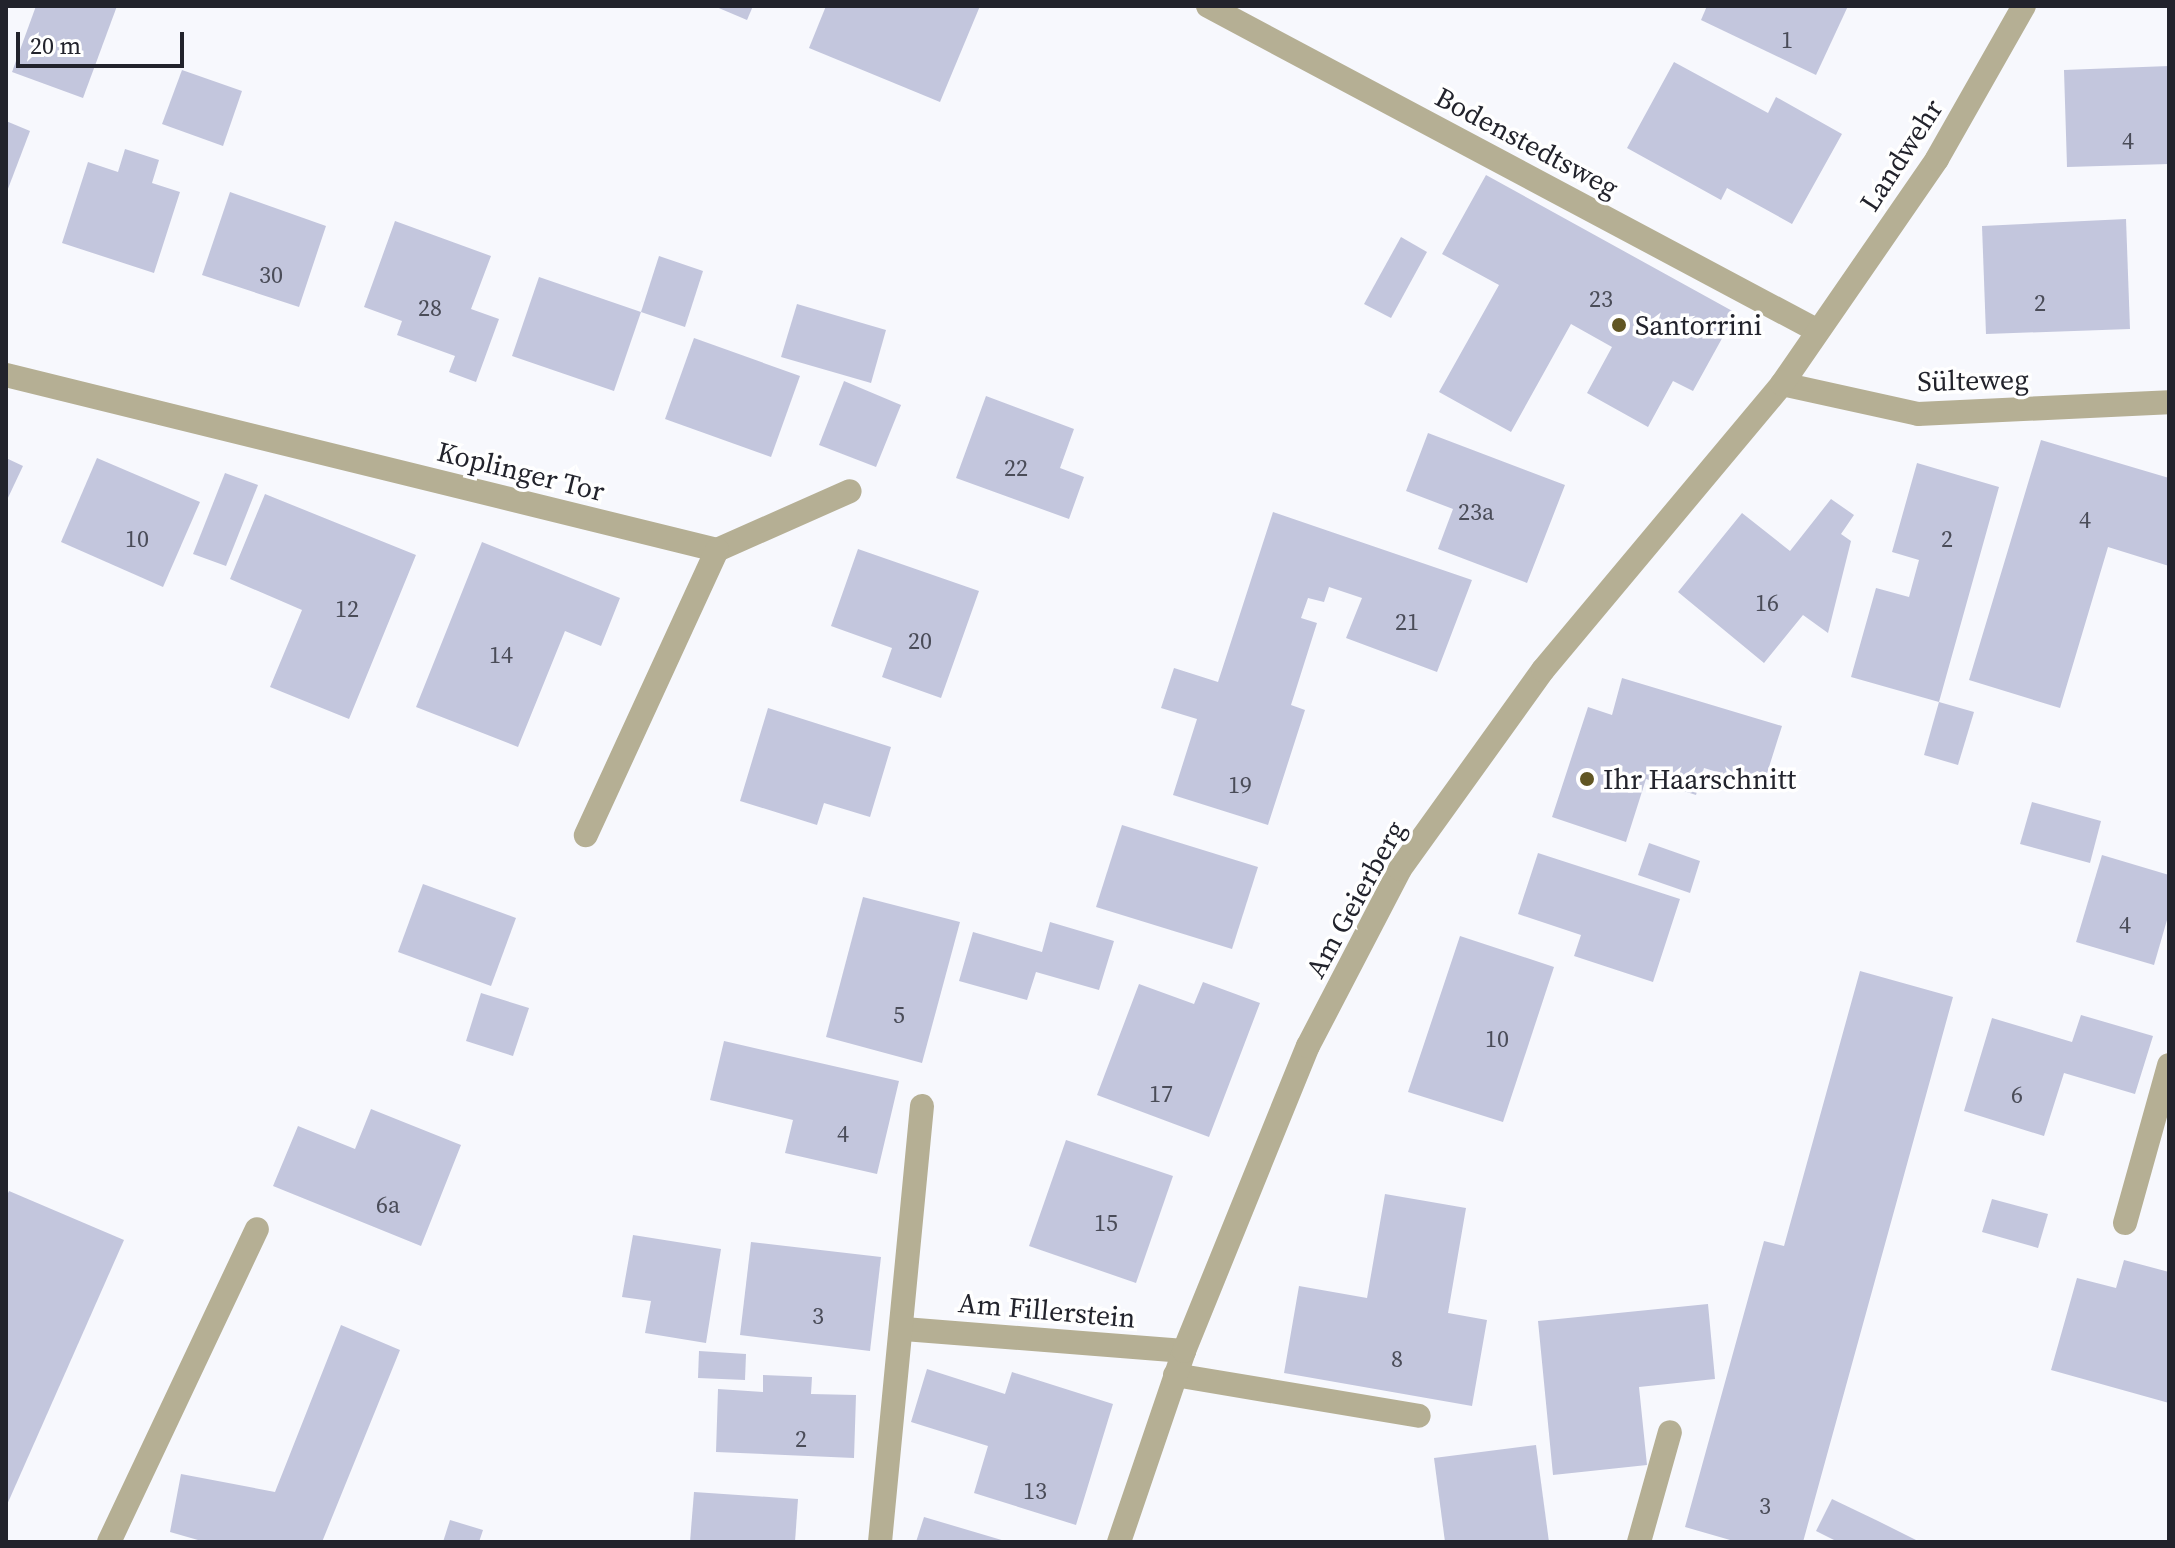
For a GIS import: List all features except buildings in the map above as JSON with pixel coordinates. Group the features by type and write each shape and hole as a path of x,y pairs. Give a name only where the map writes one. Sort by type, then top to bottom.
{"street":[{"name":"Bodenstedtsweg","path":"1208,6 1818,331"},
{"name":"Landwehr","path":"1818,331 1937,159 2024,6"},
{"name":"Am Geierberg","path":"1119,1542 1184,1351 1308,1046 1400,869 1543,670 1782,384 1818,331"},
{"name":"Koplinger Tor","path":"6,375 717,550"},
{"name":"Sülteweg","path":"1782,384 1918,414 2169,402"},
{"path":"586,835 717,550 850,491"},
{"path":"2125,1223 2169,1065"},
{"path":"880,1542 904,1329 922,1106"},
{"path":"109,1542 257,1229"},
{"name":"Am Fillerstein","path":"904,1329 1184,1351"},
{"path":"1175,1375 1419,1416"},
{"path":"1639,1542 1670,1432"}],"place":[{"name":"Santorrini","path":"1619,325"},
{"name":"Ihr Haarschnitt","path":"1587,779"}]}
